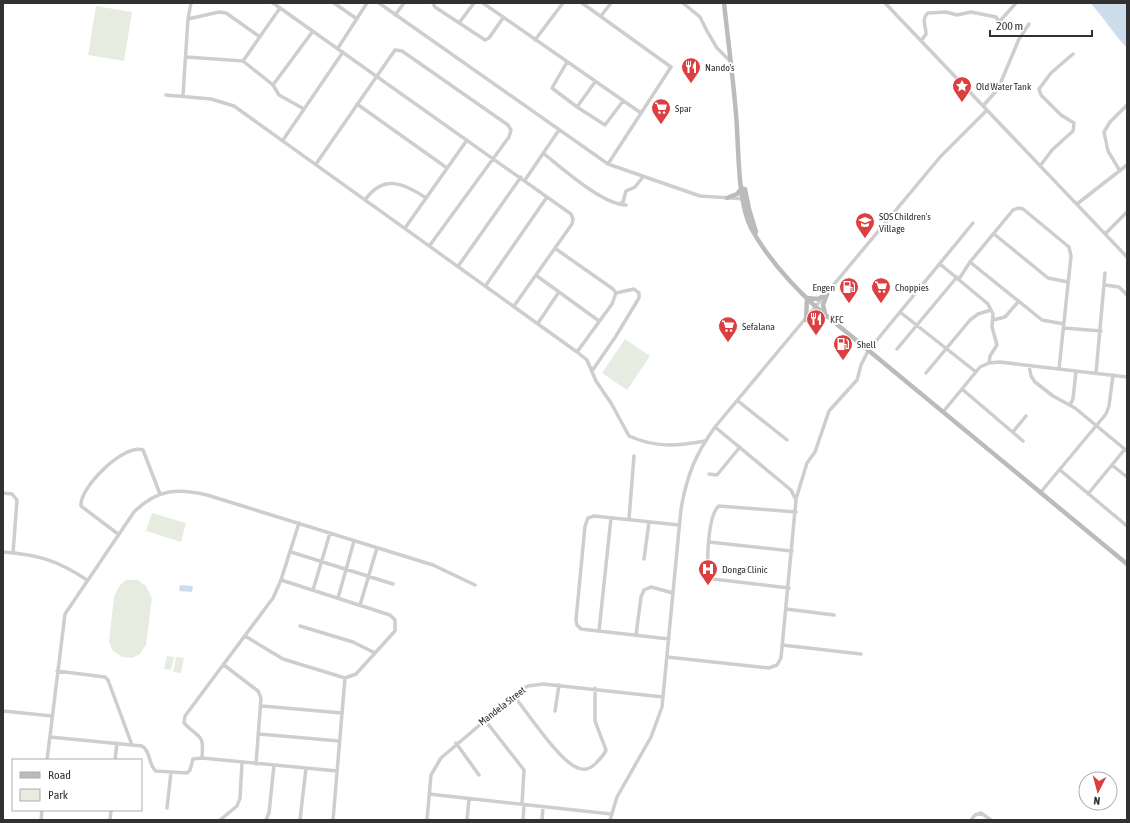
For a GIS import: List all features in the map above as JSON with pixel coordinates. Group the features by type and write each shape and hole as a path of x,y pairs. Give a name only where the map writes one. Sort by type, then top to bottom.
{"street":[{"path":"184,95 188,19 191,3"},
{"path":"273,3 521,177 571,214 573,218 572,224 537,276 514,306"},
{"path":"334,3 357,18"},
{"path":"338,48 367,3"},
{"path":"378,3 608,164 700,196 744,199"},
{"path":"396,15 404,3"},
{"path":"433,3 435,7 486,40 503,18"},
{"path":"459,23 474,3"},
{"path":"482,3 640,113"},
{"path":"535,40 563,3"},
{"path":"582,3 671,66 670,71 640,113 608,164"},
{"path":"601,16 611,3"},
{"path":"683,3 690,5 700,16 707,32 717,48 731,62"},
{"path":"724,3 744,199 758,238 782,274 816,307 868,351 1127,564"},
{"path":"885,3 1127,257"},
{"path":"921,41 926,34 924,23 925,15 928,12 946,12 957,15 980,12 987,16 996,17 999,22 1016,3"},
{"path":"243,60 280,8"},
{"path":"188,19 219,12 226,13 260,37"},
{"path":"983,106 998,89 1019,39 1029,24"},
{"path":"273,85 313,31"},
{"path":"316,164 392,52 400,50 508,125 511,129 510,135 430,245"},
{"path":"283,140 343,52"},
{"path":"1040,166 1046,156 1073,131 1075,126 1074,123 1061,115 1041,95 1040,88 1055,69 1073,54"},
{"path":"186,57 243,60 273,85 279,95 304,110"},
{"path":"567,62 552,84 552,88 577,107 605,124 623,101"},
{"path":"577,107 595,82"},
{"path":"166,95 184,95 228,103 283,140 538,323 585,358 596,381 629,436 656,445 674,446 706,441"},
{"path":"358,104 447,168"},
{"path":"1120,170 1108,151 1103,134 1110,122 1127,105"},
{"path":"610,820 617,797 651,737 659,716 663,697 679,525 689,472 696,456 716,427 941,156 987,110"},
{"path":"524,180 560,130"},
{"path":"405,228 467,140"},
{"path":"543,153 599,195 618,204 626,205"},
{"path":"739,153 744,199"},
{"path":"1077,204 1127,165"},
{"path":"458,265 521,177"},
{"path":"618,204 623,202 626,191 635,187 643,177"},
{"path":"365,200 372,190 378,186 400,184 408,186 426,198"},
{"path":"727,198 737,194 742,188"},
{"path":"486,285 547,197"},
{"path":"897,349 918,326 1014,210 1018,208 1023,209 1070,249 1059,369"},
{"path":"1104,234 1127,212"},
{"path":"667,657 772,668 780,660 789,588 796,500 808,463 815,452 829,411 857,380 861,365 868,351 973,223"},
{"path":"994,234 1048,278 1068,282"},
{"path":"556,249 613,289 616,293"},
{"path":"970,262 1042,320 1064,326 1101,331"},
{"path":"940,264 984,300 991,310 993,320 992,327 997,345 990,356 988,363"},
{"path":"1096,373 1101,331 1105,273"},
{"path":"537,276 599,321"},
{"path":"1105,284 1119,287 1127,295"},
{"path":"592,371 616,336 639,298 639,293 634,289 616,293"},
{"path":"538,323 559,292"},
{"path":"577,352 612,304 616,293"},
{"path":"806,298 818,299 827,294"},
{"path":"827,294 823,305 827,316"},
{"path":"806,298 806,320"},
{"path":"993,320 1005,317 1019,301"},
{"path":"926,373 970,320 978,314 991,310"},
{"path":"900,312 976,372"},
{"path":"806,320 820,316 827,316"},
{"path":"942,412 980,367 988,363 1127,376"},
{"path":"1029,366 1031,376 1035,382 1053,396 1070,405 1126,450 1088,494"},
{"path":"1070,405 1076,371"},
{"path":"1040,493 1097,426 1108,410 1113,375"},
{"path":"962,389 1023,441"},
{"path":"738,401 787,440"},
{"path":"1013,432 1026,416"},
{"path":"716,427 791,490 796,500"},
{"path":"709,474 718,474 740,447"},
{"path":"118,534 80,506 82,498 96,478 110,463 134,449 143,450 160,494"},
{"path":"629,519 634,456"},
{"path":"1112,465 1127,477"},
{"path":"1060,470 1127,526"},
{"path":"47,759 65,614 118,534 143,502 160,494 180,490 197,492 433,565 475,585"},
{"path":"3,493 12,494 17,500 13,553"},
{"path":"789,588 713,580 708,571 709,542 713,513 719,506 796,512"},
{"path":"669,639 581,629 576,622 585,526 587,520 592,516 679,525"},
{"path":"599,631 611,518"},
{"path":"644,559 649,522"},
{"path":"202,758 203,741 201,736 184,723 184,720 273,598 281,580 300,523"},
{"path":"313,590 330,533"},
{"path":"338,598 354,541"},
{"path":"709,542 792,551"},
{"path":"360,605 377,548"},
{"path":"3,552 49,558 66,566 87,580"},
{"path":"291,552 393,584"},
{"path":"245,636 283,659 345,678 356,674 392,636 396,626 395,620 390,615 281,580"},
{"path":"636,635 641,597 644,590 651,587 673,593"},
{"path":"786,609 834,615"},
{"path":"300,626 353,642 375,653"},
{"path":"782,645 861,654"},
{"path":"224,665 258,691 261,698 262,706 256,764"},
{"path":"57,671 105,677 108,680 132,745"},
{"path":"332,820 345,678"},
{"name":"Mandela Street","path":"427,820 431,775 435,766 456,744 525,687 533,684 559,685 663,697"},
{"path":"555,711 559,685"},
{"path":"514,696 566,760 578,768 585,769 591,767 598,761 606,750 594,721 595,688"},
{"path":"262,706 342,713"},
{"path":"3,711 52,716"},
{"path":"484,720 524,770 523,820"},
{"path":"259,734 339,741"},
{"path":"50,738 117,743 145,747 154,770 171,772 189,772 192,761 202,758 337,771"},
{"path":"115,759 117,743"},
{"path":"456,744 479,775"},
{"path":"220,820 237,806 240,798 242,763"},
{"path":"266,820 269,814 274,765"},
{"path":"300,820 306,768"},
{"path":"167,808 171,772"},
{"path":"429,794 611,814"},
{"path":"467,820 469,799"},
{"path":"542,820 543,807"},
{"path":"971,820 975,815 980,813 991,820"}],"green space":[{"path":"96,6 132,12 124,61 88,55"},
{"path":"625,339 650,356 627,390 602,373"},
{"path":"152,513 186,523 181,542 146,531"},
{"path":"126,580 138,580 146,586 152,598 146,645 140,654 132,658 122,657 112,650 109,641 114,596 120,585"},
{"path":"167,656 174,657 171,670 164,669"},
{"path":"176,657 184,658 181,673 173,672"}],"water":[{"path":"1090,3 1127,3 1127,48 1100,14"},
{"path":"180,585 193,586 192,592 179,591"}],"place":[{"name":"Nando's","path":"691,84"},
{"name":"Old Water Tank","path":"962,103"},
{"name":"Spar","path":"661,125"},
{"name":"SOS Children's Village","path":"865,239"},
{"name":"Engen","path":"849,304"},
{"name":"Choppies","path":"881,304"},
{"name":"KFC","path":"816,336"},
{"name":"Sefalana","path":"728,343"},
{"name":"Shell","path":"843,361"},
{"name":"Donga Clinic","path":"708,586"}]}
